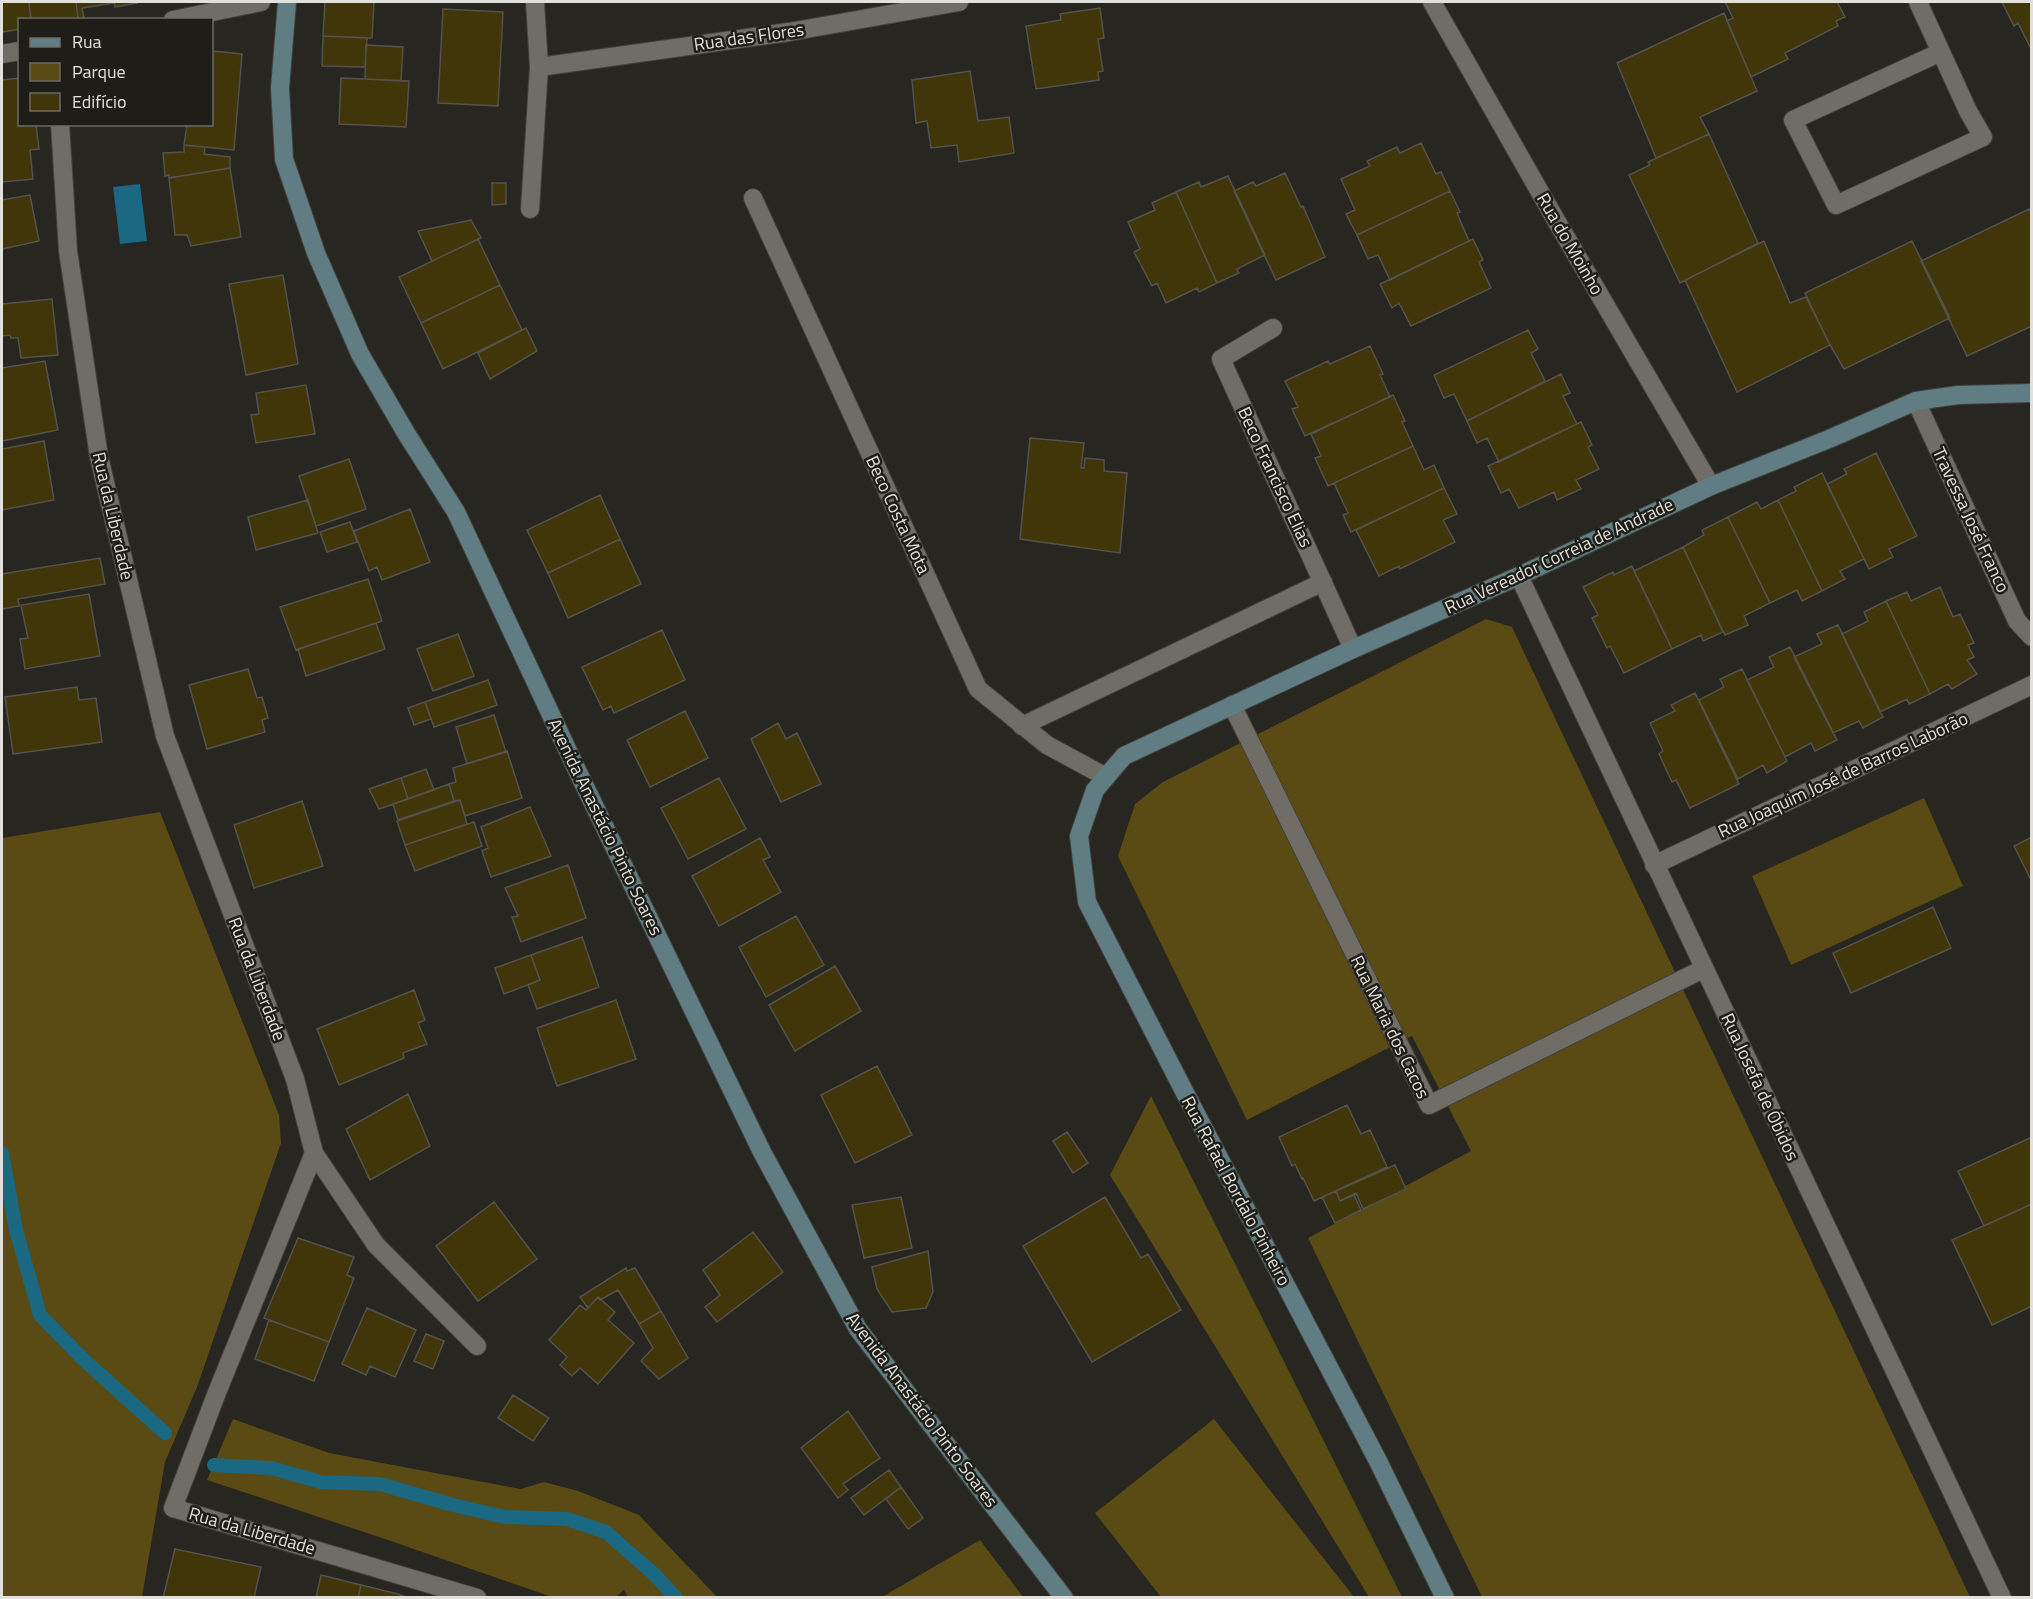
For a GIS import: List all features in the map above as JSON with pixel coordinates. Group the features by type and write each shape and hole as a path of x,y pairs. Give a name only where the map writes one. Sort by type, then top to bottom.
{"street":[{"path":"183,18 261,2"},
{"name":"Avenida Anastácio Pinto Soares","path":"287,2 280,87 284,159 316,253 360,354 456,512 580,777 762,1152 858,1329 1064,1598"},
{"path":"530,209 539,67 536,2"},
{"name":"Rua das Flores","path":"539,67 789,32 959,2"},
{"name":"Rua do Moinho","path":"1432,2 1711,486"},
{"path":"1917,2 1941,52 1968,111 1983,137 1836,205 1793,120 1941,52"},
{"path":"2,54 18,51"},
{"name":"Rua da Liberdade","path":"60,126 68,251 99,457 165,736 295,1079 314,1153 173,1508 477,1598"},
{"name":"Beco Costa Mota","path":"753,198 978,689 1047,745 1106,777"},
{"name":"Beco Francisco Elias","path":"1273,328 1221,359 1353,649"},
{"name":"Rua Vereador Correia de Andrade","path":"1106,777 1124,756 1232,705 1519,576 1711,486 1829,439 1916,400 1958,395 2031,393"},
{"name":"Travessa José Franco","path":"1916,400 2017,621 2031,636"},
{"name":"Rua Josefa de Óbidos","path":"1519,576 2002,1598"},
{"path":"1022,726 1323,582"},
{"name":"Rua Joaquim José de Barros Laborão","path":"1654,865 2031,685"},
{"name":"Rua Maria dos Cacos","path":"1232,705 1429,1105 1703,969"},
{"name":"Rua Rafael Bordalo Pinheiro","path":"1106,777 1095,790 1079,836 1087,902 1372,1450 1445,1598"},
{"path":"314,1153 376,1245 477,1346"}],"green space":[{"path":"1486,619 1512,627 1970,1597 1482,1597 1308,1238 1471,1151 1412,1036 1247,1120 1118,856 1135,804 1163,782"},
{"path":"1924,798 1963,886 1791,965 1752,876"},
{"path":"160,812 279,1115 281,1143 197,1387 165,1462 142,1597 2,1597 2,838"},
{"path":"1151,1096 1402,1597 1369,1597 1110,1175"},
{"path":"233,1419 329,1453 521,1489 544,1482 578,1491 639,1515 717,1597 628,1597 624,1590 616,1597 552,1597 207,1480"},
{"path":"1214,1419 1354,1597 1161,1597 1095,1513"},
{"path":"980,1540 1023,1597 882,1597"}],"water":[{"path":"140,184 147,241 120,244 113,187"}],"building":[{"path":"2,2 29,2 31,18 18,18 18,29 2,32"},
{"path":"29,2 76,2 78,18 31,18"},
{"path":"76,2 114,2 82,8 84,18 78,18"},
{"path":"114,2 137,2 137,3 115,7"},
{"path":"325,2 374,2 372,38 323,36"},
{"path":"1725,2 1837,2 1845,17 1836,21 1838,26 1785,53 1788,59 1751,77 1727,21 1733,18"},
{"path":"2002,2 2032,2 2032,51 2018,23 2014,26"},
{"path":"1100,8 1104,38 1098,39 1103,71 1098,72 1099,80 1036,89 1026,26 1061,20 1060,14"},
{"path":"443,9 503,12 498,106 438,103"},
{"path":"1724,13 1757,91 1700,117 1709,134 1656,158 1617,63"},
{"path":"323,36 367,38 365,67 322,66"},
{"path":"366,45 403,47 401,81 365,79"},
{"path":"213,51 242,54 234,150 184,145 187,126 213,126"},
{"path":"970,71 978,121 1009,117 1014,153 959,162 957,145 931,148 927,121 916,123 912,80"},
{"path":"18,78 18,126 36,126 39,149 30,150 33,179 2,182 2,80"},
{"path":"341,78 409,81 406,127 339,124"},
{"path":"1709,134 1758,243 1680,283 1629,175 1650,165 1648,162"},
{"path":"1421,143 1436,174 1441,172 1450,191 1357,235 1346,214 1355,210 1341,179 1370,166 1367,161 1397,147 1400,153"},
{"path":"184,145 205,147 204,154 230,157 230,168 169,178 169,175 165,176 163,153 184,152"},
{"path":"230,168 241,237 191,246 187,235 175,235 169,178"},
{"path":"1285,173 1301,207 1303,206 1325,257 1276,280 1234,191 1253,182 1256,186"},
{"path":"1228,176 1265,255 1237,269 1239,273 1217,283 1176,192 1199,182 1201,187"},
{"path":"492,183 506,183 506,204 492,205"},
{"path":"1450,191 1460,212 1457,213 1469,241 1390,280 1378,255 1368,259 1357,235"},
{"path":"1176,192 1217,283 1199,292 1197,288 1166,303 1157,283 1152,286 1134,252 1140,249 1128,222 1155,210 1152,203"},
{"path":"30,195 39,241 2,249 2,200"},
{"path":"2029,209 2032,215 2032,326 1967,356 1921,261"},
{"path":"471,220 481,238 432,261 418,231"},
{"path":"478,239 500,285 421,323 399,277"},
{"path":"1473,239 1483,260 1479,262 1491,288 1411,326 1399,303 1392,308 1380,284"},
{"path":"1764,241 1790,303 1806,297 1830,345 1737,392 1685,280"},
{"path":"1912,241 1950,318 1844,369 1805,293"},
{"path":"283,275 298,364 246,375 229,284"},
{"path":"500,285 522,330 443,369 421,323"},
{"path":"52,299 58,355 21,358 18,338 11,338 10,335 2,336 2,304"},
{"path":"526,328 537,351 490,379 478,353"},
{"path":"1528,330 1538,349 1531,353 1545,381 1467,421 1454,394 1444,398 1434,375"},
{"path":"1370,346 1383,374 1380,375 1390,397 1305,436 1292,409 1298,407 1285,381 1328,361 1330,364"},
{"path":"45,361 58,430 2,441 2,368"},
{"path":"1561,374 1570,393 1563,396 1577,424 1499,462 1487,438 1477,443 1467,421"},
{"path":"306,385 315,434 256,443 251,415 259,414 256,393"},
{"path":"1393,395 1413,446 1328,486 1315,458 1321,456 1311,434"},
{"path":"1581,422 1592,445 1588,447 1599,469 1576,480 1581,489 1557,500 1554,492 1519,508 1509,489 1501,493 1488,466"},
{"path":"1030,438 1084,443 1081,468 1084,468 1085,458 1104,460 1104,471 1127,473 1120,553 1020,539"},
{"path":"44,441 54,500 2,510 2,449"},
{"path":"1413,446 1424,470 1434,465 1444,488 1351,532 1343,515 1348,513 1334,483"},
{"path":"1876,453 1917,536 1889,549 1893,557 1869,569 1827,484 1847,474 1844,469"},
{"path":"349,459 366,509 316,526 299,476"},
{"path":"1822,473 1864,559 1840,571 1845,579 1822,591 1778,500 1796,491 1794,487"},
{"path":"1444,488 1457,514 1443,520 1455,542 1400,569 1399,566 1379,576 1356,530"},
{"path":"600,495 620,539 548,573 527,530"},
{"path":"308,500 318,533 256,550 248,517"},
{"path":"1778,500 1822,591 1802,601 1797,590 1770,603 1728,517 1757,502 1761,509"},
{"path":"410,509 430,562 382,580 377,567 369,571 354,531"},
{"path":"1728,517 1770,603 1744,616 1748,625 1725,635 1683,547 1704,535 1702,530"},
{"path":"350,522 357,542 327,552 320,532"},
{"path":"620,539 641,584 568,618 548,573"},
{"path":"1683,547 1723,632 1703,641 1701,635 1672,649 1634,571"},
{"path":"100,558 105,584 18,599 19,606 2,609 2,574"},
{"path":"1632,566 1672,649 1624,673 1610,646 1607,648 1592,618 1598,615 1583,587 1613,572 1614,575"},
{"path":"368,579 382,621 296,650 280,607"},
{"path":"1940,587 1953,617 1960,614 1974,643 1968,645 1974,657 1967,660 1977,674 1952,689 1948,684 1930,694 1886,601 1907,592 1911,601"},
{"path":"89,594 100,656 25,669 20,639 28,638 21,605"},
{"path":"1886,601 1930,694 1909,704 1907,699 1880,712 1842,634 1868,621 1864,612"},
{"path":"376,623 385,649 306,676 298,649"},
{"path":"1838,625 1883,717 1863,728 1859,721 1833,733 1794,657 1822,644 1817,634"},
{"path":"662,630 685,680 614,713 611,706 603,710 582,667"},
{"path":"458,634 474,676 433,691 417,649"},
{"path":"1790,647 1837,740 1815,751 1811,743 1785,757 1747,680 1774,667 1769,657"},
{"path":"248,669 257,698 262,697 268,718 262,720 265,732 207,749 189,685"},
{"path":"1742,669 1787,761 1767,773 1763,765 1738,779 1699,700 1724,687 1720,679"},
{"path":"488,680 497,705 434,727 425,702"},
{"path":"77,687 79,700 96,698 102,742 13,754 5,697"},
{"path":"1695,693 1739,784 1690,808 1676,780 1672,782 1659,754 1663,751 1650,723 1675,711 1671,705"},
{"path":"425,702 431,719 414,725 408,708"},
{"path":"685,711 708,758 650,787 627,740"},
{"path":"494,715 506,752 467,764 456,727"},
{"path":"778,723 786,739 797,733 821,784 781,802 751,739"},
{"path":"507,751 522,798 465,816 460,800 454,801 449,784 456,782 453,768"},
{"path":"426,769 434,790 408,799 401,778"},
{"path":"401,778 408,799 379,809 369,789"},
{"path":"719,778 746,829 688,859 661,808"},
{"path":"449,784 454,801 398,820 393,804"},
{"path":"460,800 467,824 405,845 397,821"},
{"path":"302,801 323,866 254,888 234,825"},
{"path":"530,807 551,856 491,877 482,851 488,848 481,827"},
{"path":"474,822 482,846 415,871 405,845"},
{"path":"2032,837 2032,882 2014,846"},
{"path":"760,838 770,857 763,860 781,892 719,926 692,876"},
{"path":"568,865 586,918 521,942 512,917 518,916 505,888"},
{"path":"1933,907 1951,948 1851,993 1833,953"},
{"path":"796,916 824,965 766,997 739,947"},
{"path":"582,937 599,987 537,1009 528,985 540,980 531,955"},
{"path":"531,955 540,980 504,994 495,968"},
{"path":"835,966 861,1011 795,1051 769,1005"},
{"path":"414,990 425,1020 418,1023 427,1044 403,1053 404,1058 339,1085 317,1029"},
{"path":"616,1000 636,1059 557,1086 537,1028"},
{"path":"877,1066 912,1135 855,1163 821,1095"},
{"path":"408,1094 430,1146 370,1180 346,1129"},
{"path":"1347,1105 1361,1134 1370,1130 1387,1167 1314,1201 1295,1164 1292,1166 1279,1137"},
{"path":"1067,1132 1088,1163 1073,1173 1053,1141"},
{"path":"2032,1137 2032,1204 1984,1226 1958,1171"},
{"path":"1395,1165 1406,1189 1363,1209 1356,1193 1340,1201 1336,1191"},
{"path":"1336,1191 1340,1201 1354,1195 1361,1210 1335,1223 1322,1197"},
{"path":"901,1197 912,1248 864,1258 852,1205"},
{"path":"1105,1197 1141,1258 1148,1254 1181,1310 1092,1362 1023,1246"},
{"path":"494,1202 537,1259 478,1301 436,1246"},
{"path":"2032,1204 2032,1306 1992,1325 1952,1240"},
{"path":"753,1232 783,1272 717,1322 705,1307 720,1295 703,1270"},
{"path":"298,1238 354,1257 347,1275 354,1278 329,1342 264,1318"},
{"path":"928,1251 933,1292 926,1308 892,1312 877,1289 872,1267"},
{"path":"626,1268 627,1271 635,1268 661,1311 639,1324 618,1290 600,1300 598,1297 588,1308 580,1297"},
{"path":"598,1297 615,1312 608,1320 634,1343 598,1384 580,1368 572,1376 560,1365 567,1357 549,1340 580,1305 586,1310"},
{"path":"367,1308 416,1330 395,1377 370,1366 366,1375 342,1364"},
{"path":"661,1311 688,1358 659,1379 641,1361 653,1348 639,1324"},
{"path":"269,1320 329,1342 314,1381 255,1359"},
{"path":"426,1334 444,1341 433,1369 414,1361"},
{"path":"513,1395 549,1418 533,1441 498,1418"},
{"path":"848,1411 880,1458 843,1484 848,1490 838,1498 801,1448"},
{"path":"889,1470 901,1487 864,1515 851,1498"},
{"path":"901,1487 923,1518 908,1529 886,1499"},
{"path":"175,1549 261,1567 254,1598 163,1598"},
{"path":"321,1575 361,1585 358,1598 316,1598"},
{"path":"361,1585 398,1594 408,1598 358,1598"}],"waterway":[{"path":"2,1153 16,1230 40,1315 83,1359 165,1433"},
{"path":"214,1465 271,1468 321,1482 380,1484 505,1517 567,1519 606,1532 655,1575 676,1598"}]}
